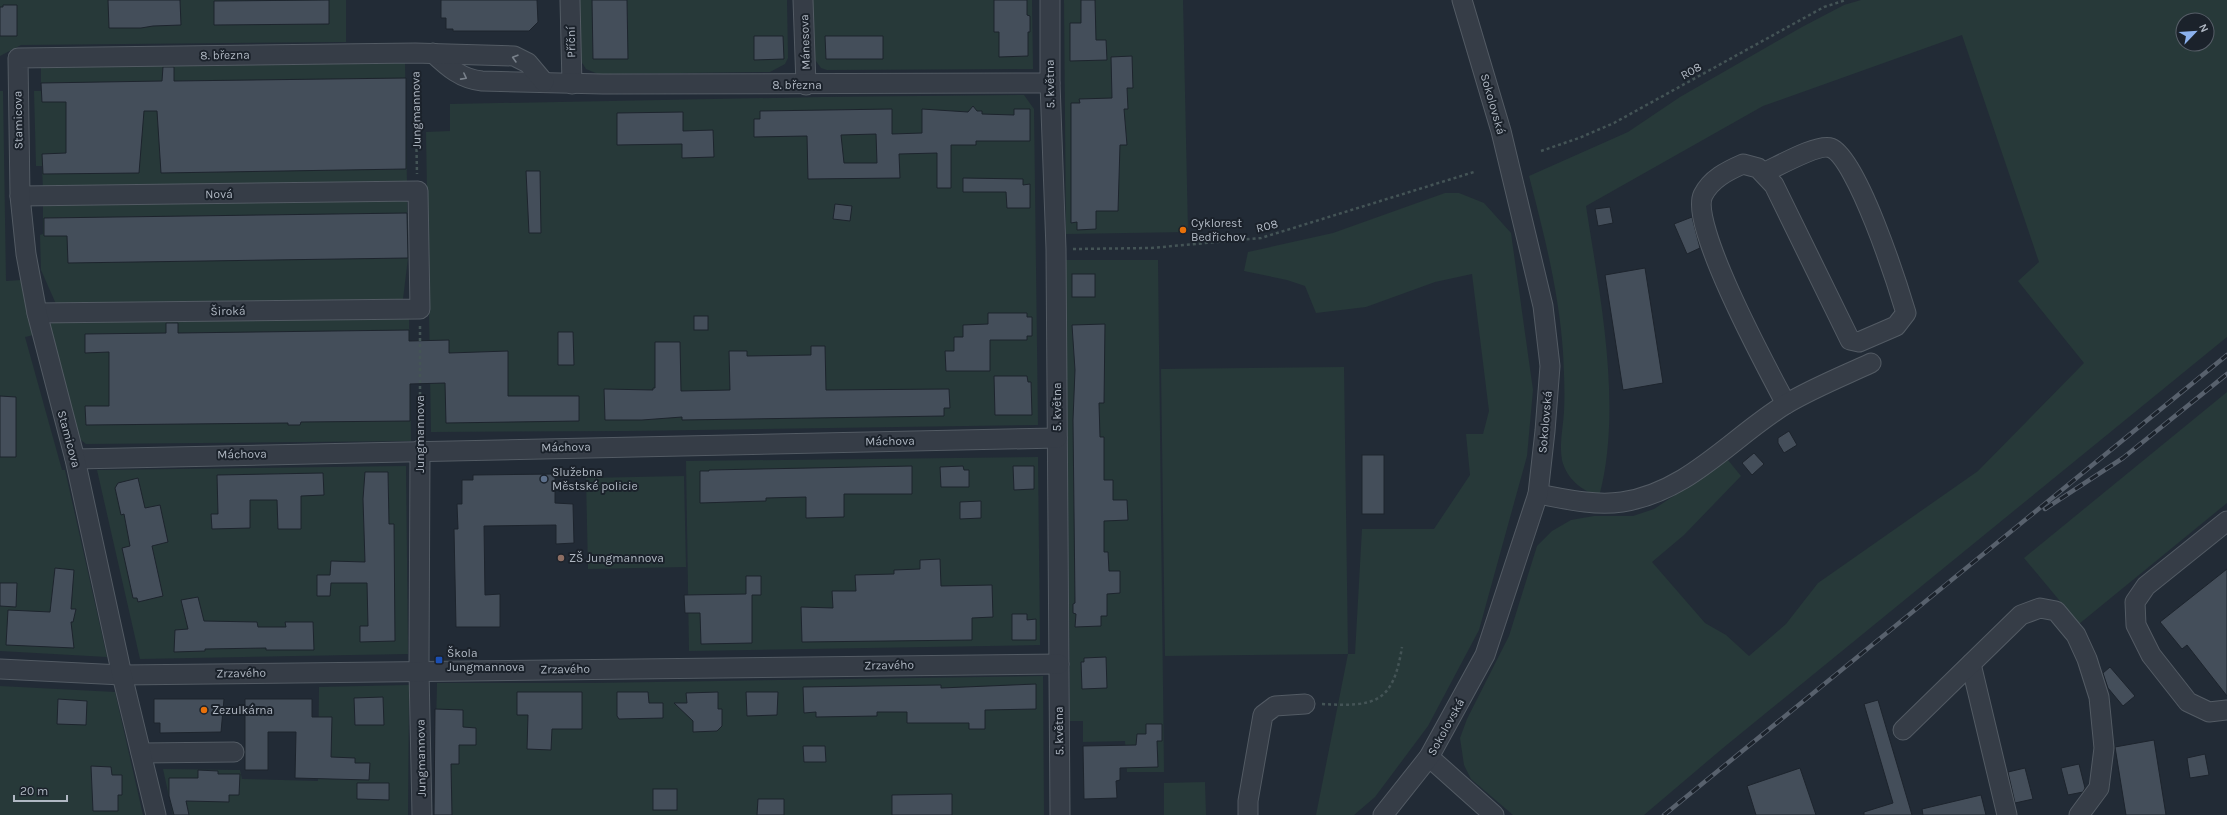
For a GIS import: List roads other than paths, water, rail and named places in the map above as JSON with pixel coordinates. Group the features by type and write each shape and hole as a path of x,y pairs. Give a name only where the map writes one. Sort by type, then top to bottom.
{"street":[{"name":"Příční","path":"570,0 572,84"},
{"name":"Mánesova","path":"803,0 806,85"},
{"name":"5. května","path":"1050,0 1050,83 1056,249 1060,815"},
{"name":"Sokolovská","path":"1383,815 1429,757 1485,655 1538,494 1550,366 1543,306 1501,130 1462,0"},
{"name":"8. března","path":"18,58 415,53 514,56 528,63 544,82"},
{"name":"8. března","path":"433,53 452,71 470,80 572,84 806,85 1050,83"},
{"name":"Stamicova","path":"18,58 20,196 26,254 37,313 75,459 122,675 156,815"},
{"path":"1763,173 1818,148 1831,148 1844,158 1858,185 1898,285 1906,313 1896,326 1859,342 1850,340 1774,184 1763,173 1758,168 1743,164 1719,176 1702,196 1702,217 1716,263 1786,404"},
{"name":"Nová","path":"20,196 418,191 420,309"},
{"name":"Široká","path":"37,313 420,309"},
{"path":"1538,494 1591,503 1621,502 1650,495 1708,463 1786,404 1871,363"},
{"name":"Máchova","path":"75,459 420,450 1057,438"},
{"name":"Jungmannova","path":"420,450 419,670 422,815"},
{"path":"2227,521 2146,586 2135,602 2136,625 2151,655 2188,702 2209,712 2227,710"},
{"path":"1903,730 2021,615 2040,608 2056,611 2076,636 2088,659 2099,697 2104,748 2099,788 2079,815"},
{"name":"Zrzavého","path":"0,668 122,675 419,670 1058,664"},
{"path":"1971,664 2007,815"},
{"path":"1248,815 1248,801 1262,715 1276,706 1305,704"},
{"path":"141,753 234,752"},
{"path":"1429,757 1494,815"}],"railway":[{"path":"1664,815 2227,355"},
{"path":"2045,509 2123,458 2227,374"}],"place":[{"name":"Cyklorest Bedřichov","path":"1183,230"},
{"name":"Služebna Městské policie","path":"544,479"},
{"name":"ZŠ Jungmannova","path":"561,558"},
{"name":"Škola Jungmannova","path":"439,660"},
{"name":"Zezulkárna","path":"204,710"}]}
